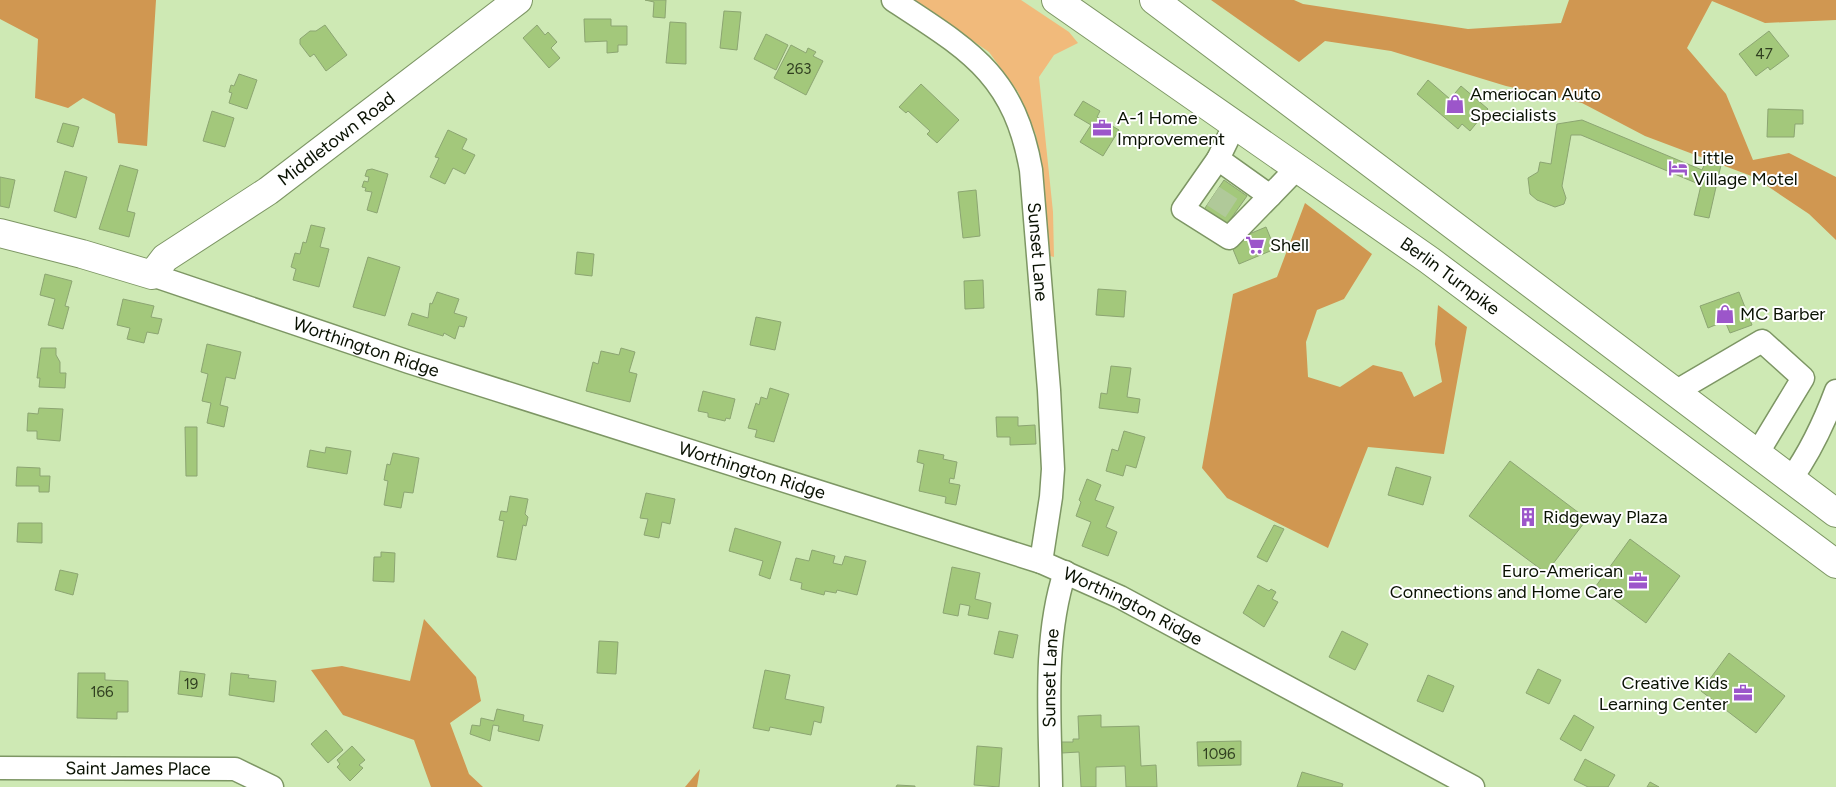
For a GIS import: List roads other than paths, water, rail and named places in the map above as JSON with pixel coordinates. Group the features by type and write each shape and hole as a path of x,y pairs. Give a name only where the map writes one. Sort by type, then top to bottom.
{"main road":[{"name":"Middletown Road","path":"152,275 165,258 268,191 518,0"},
{"name":"Berlin Turnpike","path":"1056,0 1298,167 1507,317 1836,564"},
{"path":"1154,0 1836,513"},
{"name":"Worthington Ridge","path":"0,233 152,275"}],"street":[{"name":"Sunset Lane","path":"893,0 962,47 984,66 1000,86 1015,112 1025,139 1031,170 1052,443 1051,498 1041,562"},
{"path":"1235,124 1205,191 1183,209 1229,238 1241,215 1270,196 1298,167"},
{"path":"1218,160 1270,196"},
{"name":"Worthington Ridge","path":"152,275 419,365 1041,562 1120,597 1472,787"},
{"path":"1675,392 1762,341 1803,378 1757,454"},
{"path":"1791,479 1807,457 1836,391"},
{"name":"Sunset Lane","path":"1051,787 1050,697 1053,634 1056,605 1065,572"},
{"name":"Saint James Place","path":"0,768 235,769 272,787"}],"tunnel":[{"path":"1213,196 1236,211"}],"place":[{"name":"Ameriocan Auto Specialists","path":"1455,104"},
{"name":"A-1 Home Improvement","path":"1102,128"},
{"name":"Little Village Motel","path":"1678,168"},
{"name":"Shell","path":"1255,245"},
{"name":"MC Barber","path":"1725,314"},
{"name":"Ridgeway Plaza","path":"1528,517"},
{"name":"Euro-American Connections and Home Care","path":"1638,581"},
{"name":"Creative Kids Learning Center","path":"1743,693"}]}
